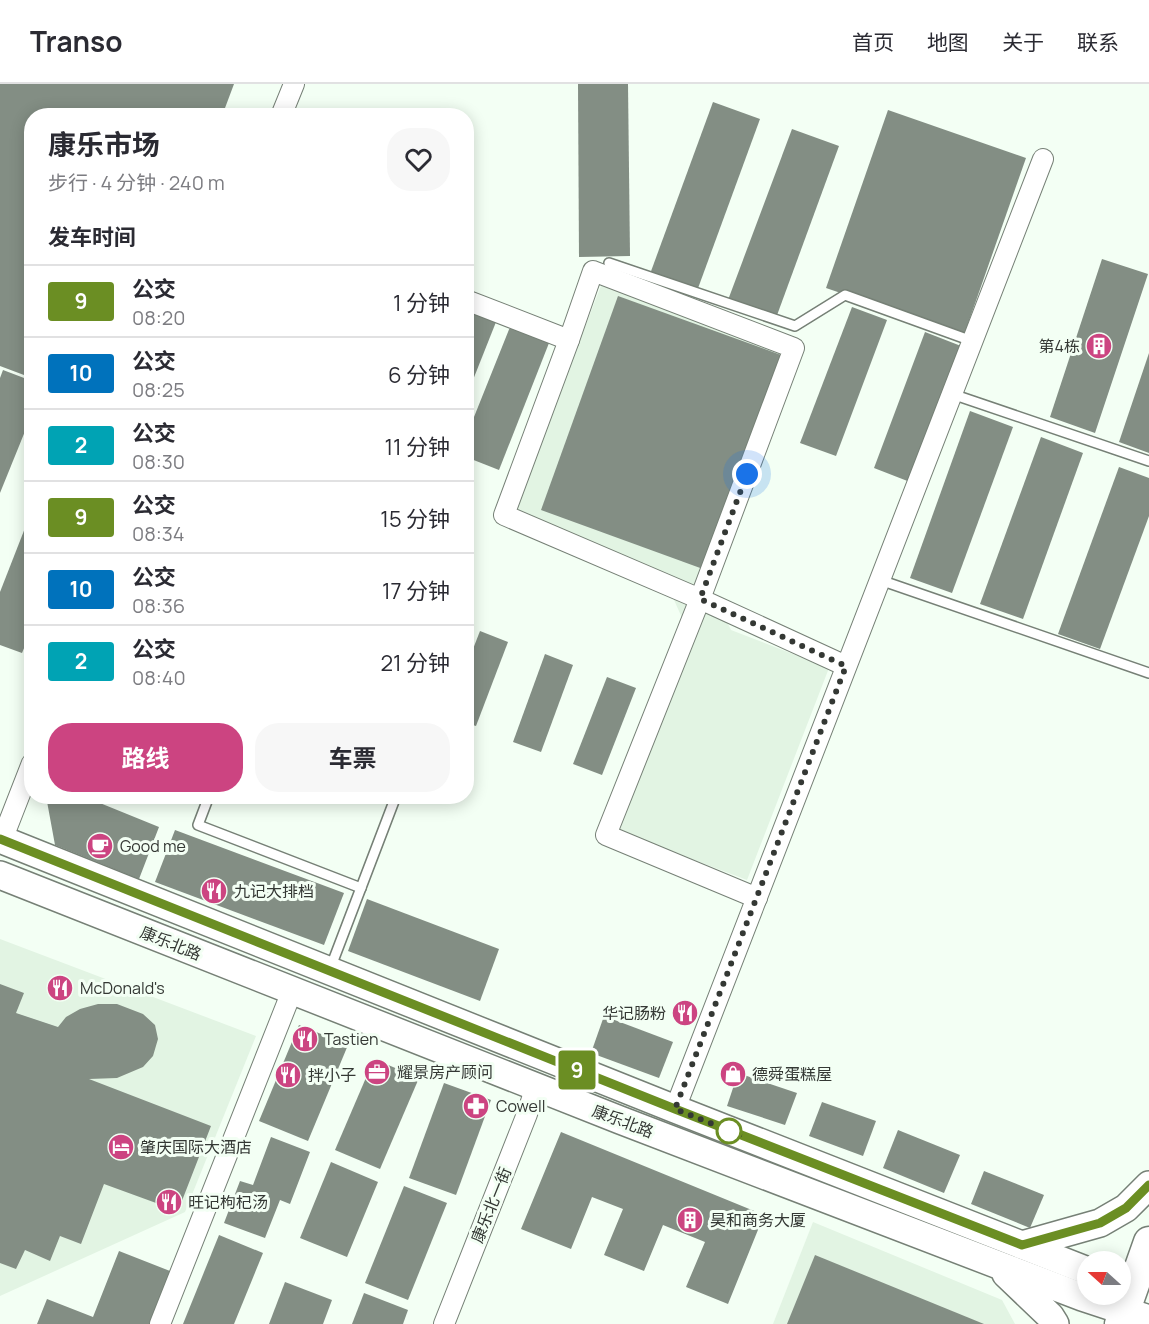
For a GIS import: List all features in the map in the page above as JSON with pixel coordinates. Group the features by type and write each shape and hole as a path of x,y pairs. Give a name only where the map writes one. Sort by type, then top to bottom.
{"main road":[{"name":"康乐北路","path":"1,840 1077,1267"},
{"name":"康乐北路","path":"0,875 292,991 1082,1297 1132,1303"},
{"path":"1022,1245 1100,1223 1126,1208 1149,1185"},
{"path":"1132,1303 1149,1242"},
{"path":"992,1261 1031,1296 1055,1324"}],"street":[{"path":"284,108 294,84"},
{"path":"675,1109 1043,159"},
{"path":"757,898 606,835 700,599 794,348 593,272 504,515 700,599 846,666"},
{"path":"474,303 569,340"},
{"path":"1,840 24,783"},
{"path":"160,1324 292,991"},
{"name":"康乐北一街","path":"444,1324 536,1086"}],"lane":[{"path":"609,263 795,326 845,295 972,341"},
{"path":"952,394 1149,461"},
{"path":"880,580 1149,673"},
{"path":"206,804 198,825 362,888"},
{"path":"329,971 393,804"}],"shaded area":[{"path":"604,278 790,350 703,574 731,630 829,668 747,880 618,831 691,638 662,573 512,515"},
{"path":"0,939 256,1036 185,1212 0,1296"},
{"path":"813,1222 1002,1300 1015,1324 773,1324"}],"building":[{"path":"0,84 234,84 225,108 24,108 24,375 0,366"},
{"path":"578,84 628,84 630,256 579,257"},
{"path":"713,102 760,119 697,291 650,274"},
{"path":"888,110 1026,158 964,335 826,288"},
{"path":"792,129 839,146 776,318 728,300"},
{"name":"第4栋","path":"1102,259 1148,274 1095,433 1050,417"},
{"path":"618,296 781,355 703,569 541,510"},
{"path":"852,307 887,320 836,456 800,443"},
{"path":"474,313 496,322 474,377"},
{"path":"510,327 549,343 499,470 474,460 474,417"},
{"path":"925,332 961,346 910,482 874,468"},
{"path":"1149,353 1149,453 1119,442"},
{"path":"3,370 24,378 24,434 0,493 0,378"},
{"path":"970,411 1013,427 952,593 910,578"},
{"path":"1041,437 1083,453 1023,619 980,604"},
{"path":"1119,467 1149,478 1149,516 1100,649 1058,634"},
{"path":"24,531 24,648 22,653 0,645 0,592"},
{"path":"480,631 508,642 476,726 474,725 474,646"},
{"path":"545,654 573,665 541,752 513,742"},
{"path":"607,677 636,688 602,775 573,764"},
{"path":"47,804 102,804 159,827 139,879 55,845"},
{"path":"175,830 344,893 324,945 155,882"},
{"path":"367,899 499,949 480,1001 348,951"},
{"path":"0,984 24,993 16,1013 58,1027 66,1017 80,1009 98,1004 117,1004 143,1014 155,1025 158,1039 153,1056 143,1067 117,1078 89,1079 211,1126 178,1211 104,1184 81,1244 60,1236 50,1261 25,1250 16,1269 0,1263"},
{"path":"604,1016 673,1042 659,1078 591,1053"},
{"path":"299,1025 348,1045 308,1141 259,1121"},
{"path":"374,1059 419,1078 380,1169 335,1150"},
{"path":"738,1073 797,1093 785,1125 727,1106"},
{"path":"444,1083 491,1100 456,1195 409,1178"},
{"path":"822,1102 876,1121 863,1156 809,1136"},
{"path":"898,1130 960,1155 944,1193 883,1168"},
{"name":"昊和商务大厦","path":"561,1132 764,1215 728,1304 686,1287 705,1242 663,1225 644,1271 604,1255 623,1209 592,1197 571,1249 521,1229"},
{"path":"271,1137 310,1152 290,1204 280,1200 265,1238 224,1223 240,1181 253,1185"},
{"path":"331,1162 378,1182 347,1257 300,1238"},
{"path":"984,1171 1044,1195 1030,1228 971,1204"},
{"path":"404,1186 447,1203 408,1300 365,1283"},
{"path":"219,1235 263,1253 234,1324 183,1324"},
{"path":"119,1251 170,1271 149,1324 37,1324 47,1299 93,1317"},
{"path":"815,1255 984,1324 787,1324"},
{"path":"285,1282 332,1300 323,1324 269,1324"},
{"path":"364,1293 408,1310 403,1324 352,1324"}],"bus line":[{"name":"9","path":"0,839 1022,1245 1100,1223 1126,1208 1149,1185"}],"place":[{"name":"第4栋","path":"1099,346"},
{"name":"Good me","path":"100,846"},
{"name":"九记大排档","path":"214,891"},
{"name":"McDonald's","path":"60,988"},
{"name":"华记肠粉","path":"685,1013"},
{"name":"Tastien","path":"305,1039"},
{"name":"耀景房产顾问","path":"377,1072"},
{"name":"德舜蛋糕屋","path":"733,1074"},
{"name":"拌小子","path":"288,1075"},
{"name":"Cowell","path":"476,1106"},
{"name":"肇庆国际大酒店","path":"121,1147"},
{"name":"旺记枸杞汤","path":"169,1202"},
{"name":"昊和商务大厦","path":"690,1220"}],"route":[{"path":"729,1131 740,1135 675,1109 846,666 700,599 747,474"}]}
